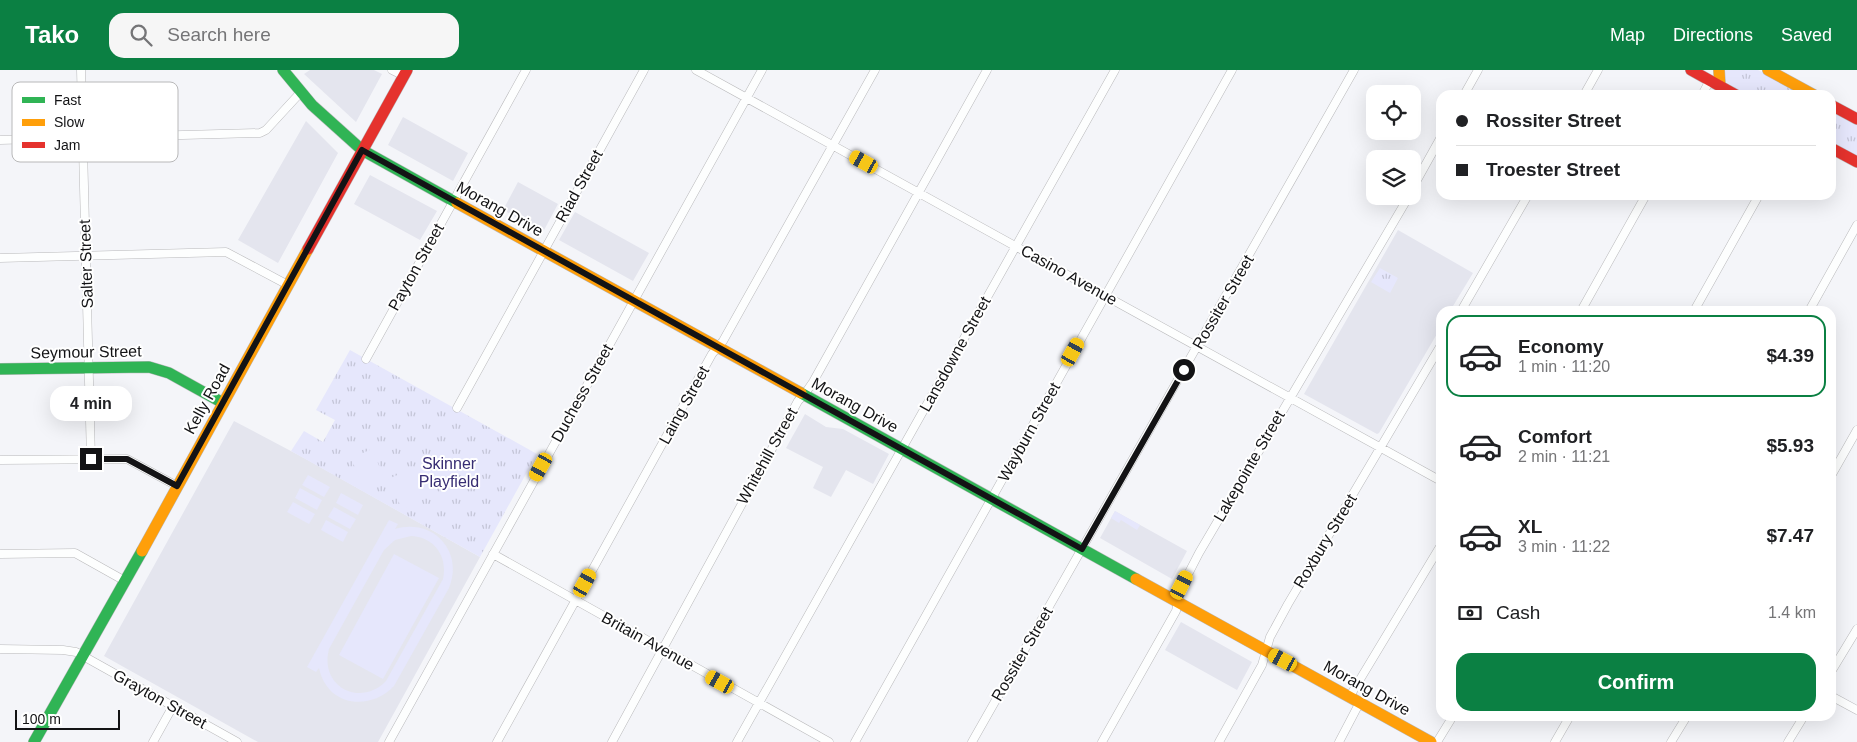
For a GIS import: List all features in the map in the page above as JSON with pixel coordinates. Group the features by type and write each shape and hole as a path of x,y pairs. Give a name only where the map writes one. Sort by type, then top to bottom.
{"street":[{"path":"392,70 405,73"},
{"name":"Payton Street","path":"366,359 526,70"},
{"name":"Riad Street","path":"457,408 542,251 644,70"},
{"name":"Casino Avenue","path":"696,70 1436,478"},
{"name":"Duchess Street","path":"388,742 762,70"},
{"name":"Laing Street","path":"497,742 712,354 723,341 875,70"},
{"name":"Whitehill Street","path":"612,742 798,400 804,395 987,70"},
{"name":"Lansdowne Street","path":"737,742 1114,70"},
{"name":"Wayburn Street","path":"855,742 1232,70"},
{"name":"Rossiter Street","path":"972,742 1354,70"},
{"path":"1467,90 1478,70"},
{"path":"1587,90 1598,70"},
{"path":"1691,70 1727,90"},
{"path":"1707,90 1715,83 1719,70"},
{"path":"1768,70 1805,90"},
{"name":"Morang Drive","path":"288,71 301,92 324,117 362,150 1431,742"},
{"name":"Kelly Road","path":"34,742 405,73"},
{"path":"178,135 260,133 266,130 301,92"},
{"path":"1836,108 1857,119"},
{"path":"1421,173 1436,145"},
{"path":"1836,151 1857,162"},
{"name":"Salter Street","path":"83,162 91,459"},
{"path":"1464,306 1525,200"},
{"path":"1584,306 1643,200"},
{"path":"1697,306 1756,200"},
{"name":"Lakepointe Street","path":"1102,742 1176,611 1181,588 1199,553 1404,205"},
{"path":"1812,306 1857,225"},
{"path":"0,258 226,252 288,285"},
{"name":"Roxbury Street","path":"1219,742 1262,666 1270,637 1288,602 1436,354"},
{"name":"Seymour Street","path":"0,369 159,368 223,403"},
{"path":"1836,467 1857,430"},
{"path":"0,460 127,459 177,486"},
{"path":"0,554 76,553 125,580"},
{"name":"Britain Avenue","path":"493,554 829,742"},
{"path":"1350,696 1436,554"},
{"path":"1836,664 1857,629"},
{"name":"Grayton Street","path":"0,649 76,652 237,742"},
{"path":"1836,699 1857,710"},
{"path":"1339,742 1360,702"},
{"path":"153,742 173,706"},
{"path":"1438,742 1450,721"},
{"path":"1555,742 1567,721"},
{"path":"1671,742 1684,721"},
{"path":"1788,742 1801,721"}],"shaded area":[{"path":"310,70 374,70 382,74 356,122 304,74"},
{"path":"403,117 468,153 453,181 388,145"},
{"path":"306,121 338,153 278,263 238,240"},
{"path":"370,175 437,211 420,240 354,204"},
{"path":"518,182 558,204 543,232 503,210"},
{"path":"575,212 649,253 633,281 559,240"},
{"path":"1398,230 1473,273 1453,306 1436,306 1436,336 1379,433 1377,434 1304,394"},
{"path":"805,414 826,427 843,429 889,454 873,484 846,470 831,497 813,488 823,467 786,448"},
{"path":"234,421 306,459 480,557 378,742 258,742 104,656"},
{"path":"1115,511 1187,551 1172,579 1100,538"},
{"path":"1181,622 1252,662 1237,690 1165,650"}],"green space":[{"path":"1724,70 1758,70 1795,90 1738,90 1723,80"},
{"path":"1836,113 1857,125 1857,156 1836,145"},
{"path":"1380,268 1398,278 1390,293 1371,282"},
{"name":"Skinner Playfield","path":"350,350 537,454 480,557 291,451 304,431 323,442 335,420 316,410"},
{"path":"372,449 385,480 364,489 351,458"},
{"path":"409,470 422,500 402,509 388,479"},
{"path":"308,475 330,487 324,497 302,485"},
{"path":"300,488 322,500 317,510 295,498"},
{"path":"341,493 363,505 358,515 336,503"},
{"path":"293,502 315,514 309,524 287,512"},
{"path":"334,507 356,519 350,529 328,517"},
{"path":"1115,511 1140,525 1137,530 1121,520 1119,523 1111,518"},
{"path":"326,520 348,532 343,542 321,530"},
{"path":"389,520 398,524 395,529 422,528 433,533 442,541 449,550 452,562 453,574 449,588 394,686 373,700 350,701 340,697 331,690 323,681 319,668 316,672 307,667","holes":["411,536 419,537 433,544 437,549 443,563 443,579 386,681 376,689 365,693 344,689 336,683 330,673 328,662 329,649 384,550 395,540"]},
{"path":"394,554 439,578 383,679 339,655"}],"traffic: fast":[{"path":"283,70 312,105 362,150 457,203"},
{"path":"0,369 149,367 169,373 223,403"},
{"path":"801,393 1136,579"},
{"path":"34,742 142,551"}],"traffic: slow":[{"path":"1719,70 1720,86"},
{"path":"1768,70 1805,90"},
{"path":"457,203 801,393"},
{"path":"142,551 308,249"},
{"path":"1136,579 1431,742"}],"traffic: jam":[{"path":"308,249 407,70"},
{"path":"1691,70 1727,90"},
{"path":"1836,108 1857,119"},
{"path":"1836,151 1857,162"}],"route":[{"path":"91,459 122,458 131,460 177,486 362,150 1082,549 1184,370"}]}
